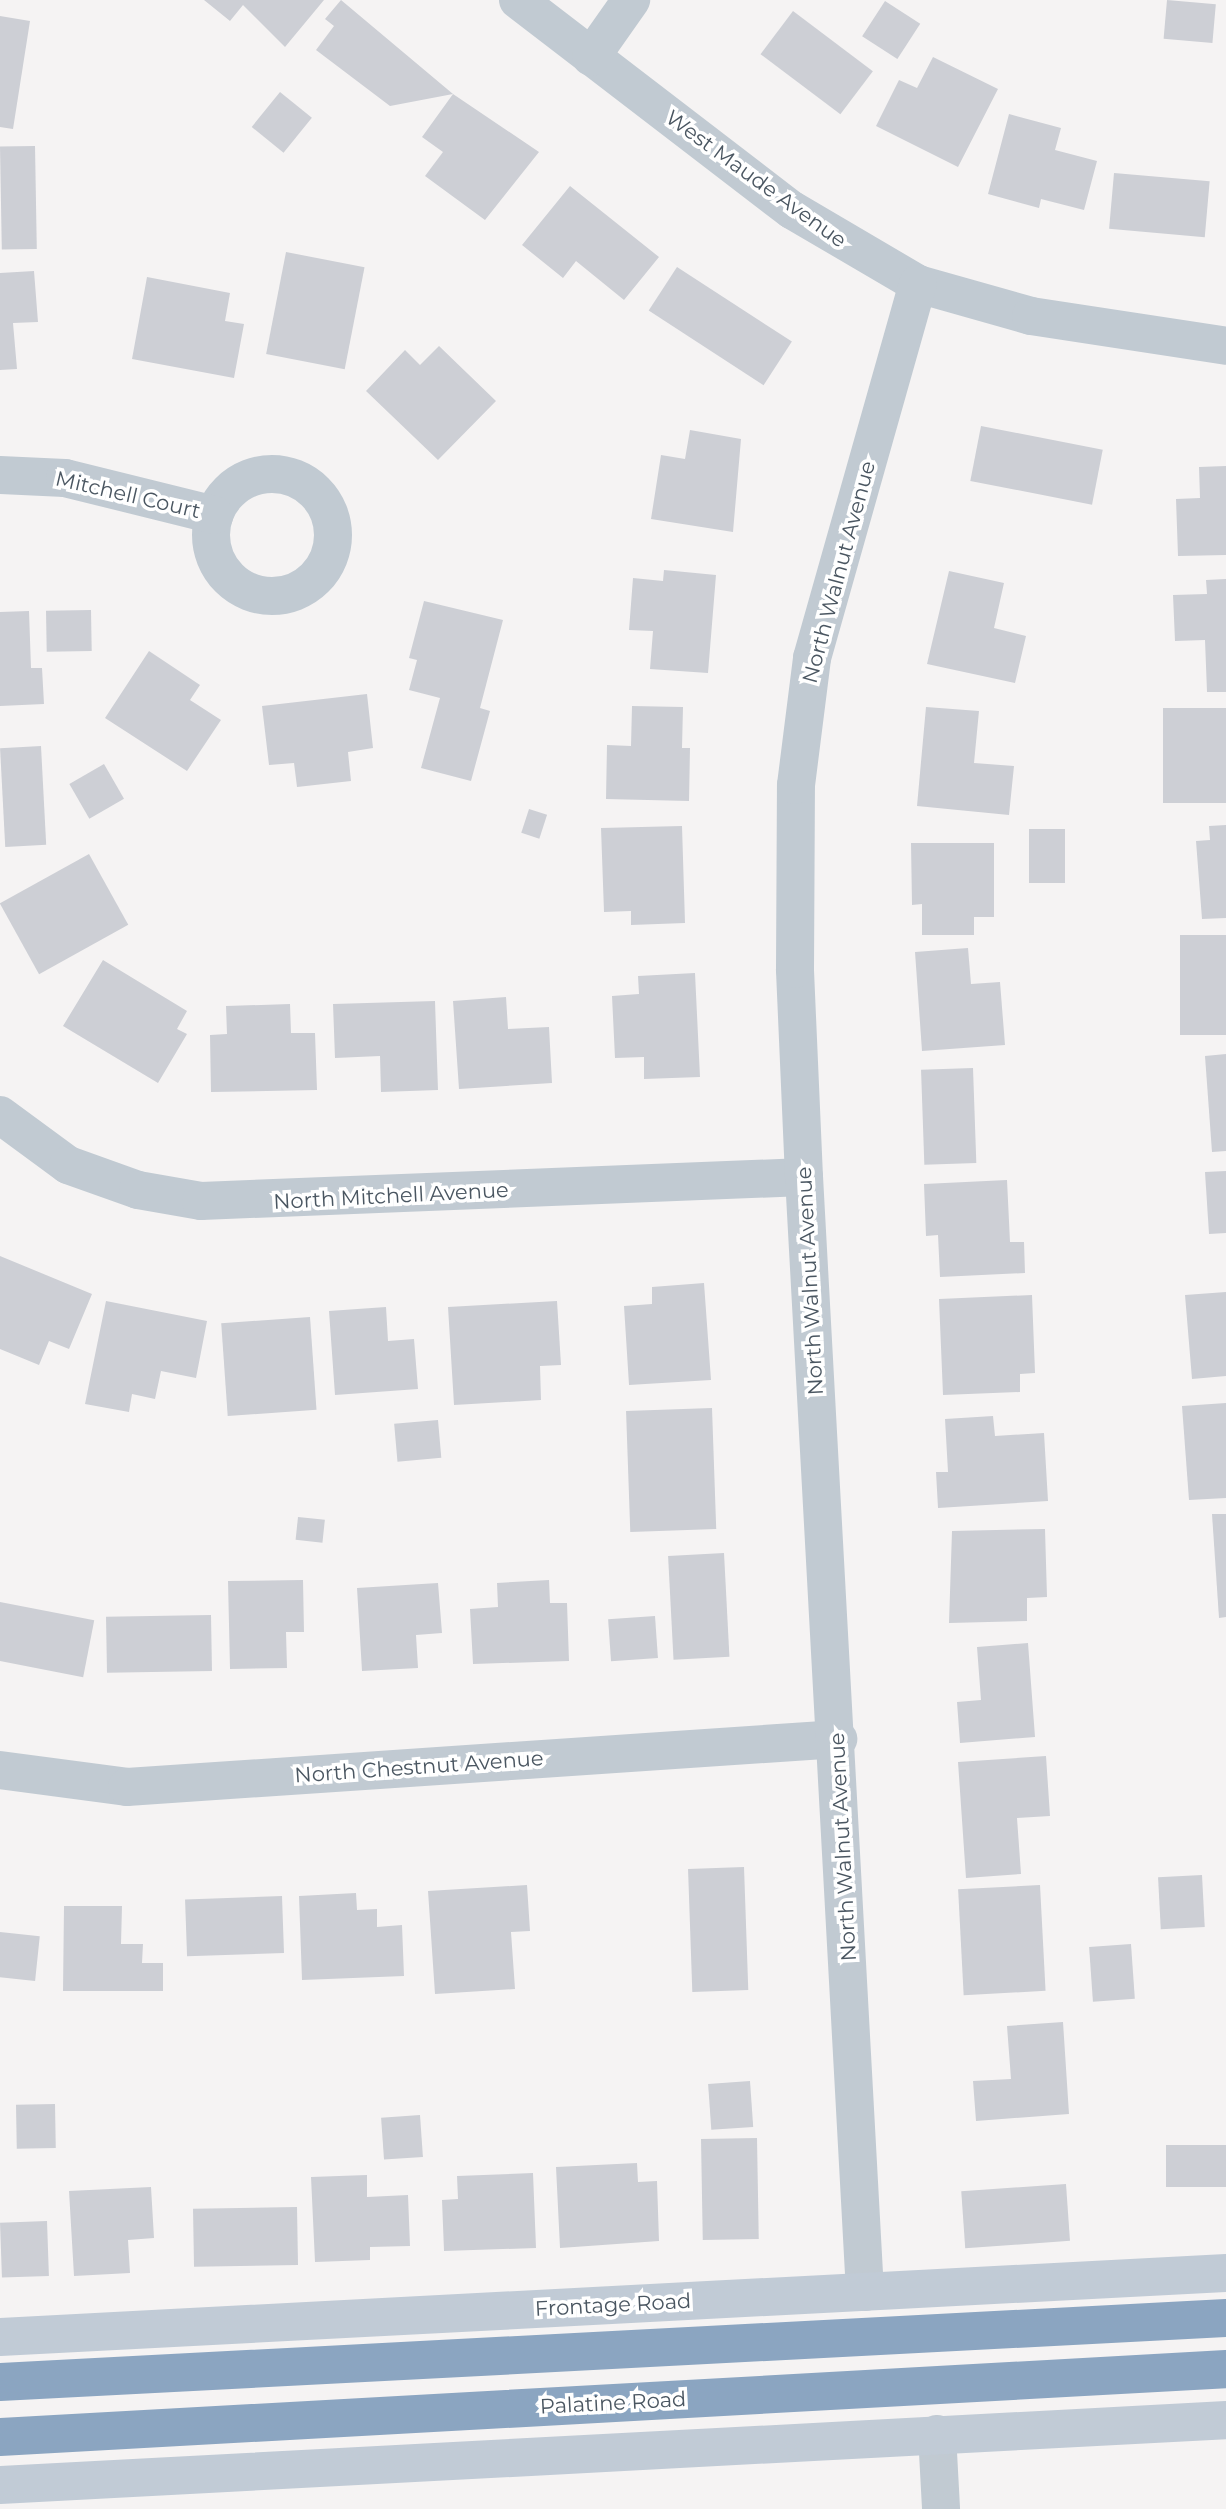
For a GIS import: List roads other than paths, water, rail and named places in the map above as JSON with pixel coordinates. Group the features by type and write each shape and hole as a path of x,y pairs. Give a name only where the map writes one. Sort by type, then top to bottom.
{"highway":[{"path":"0,2382 1226,2318"},
{"name":"Palatine Road","path":"0,2437 1226,2369"}],"street":[{"name":"West Maude Avenue","path":"518,0 792,210 918,284 1031,316 1226,346"},
{"path":"591,57 631,0"},
{"name":"North Walnut Avenue","path":"865,2292 838,1739 804,1177 794,860 803,725 812,658 918,284"},
{"name":"Mitchell Court","path":"0,475 65,478 215,515"},
{"name":"North Mitchell Avenue","path":"0,1115 68,1165 138,1190 201,1201 804,1177"},
{"name":"North Chestnut Avenue","path":"0,1770 127,1787 838,1739"},
{"name":"Frontage Road","path":"0,2337 1226,2273"},
{"path":"0,2485 1226,2420"},
{"path":"937,2434 941,2509"}]}
